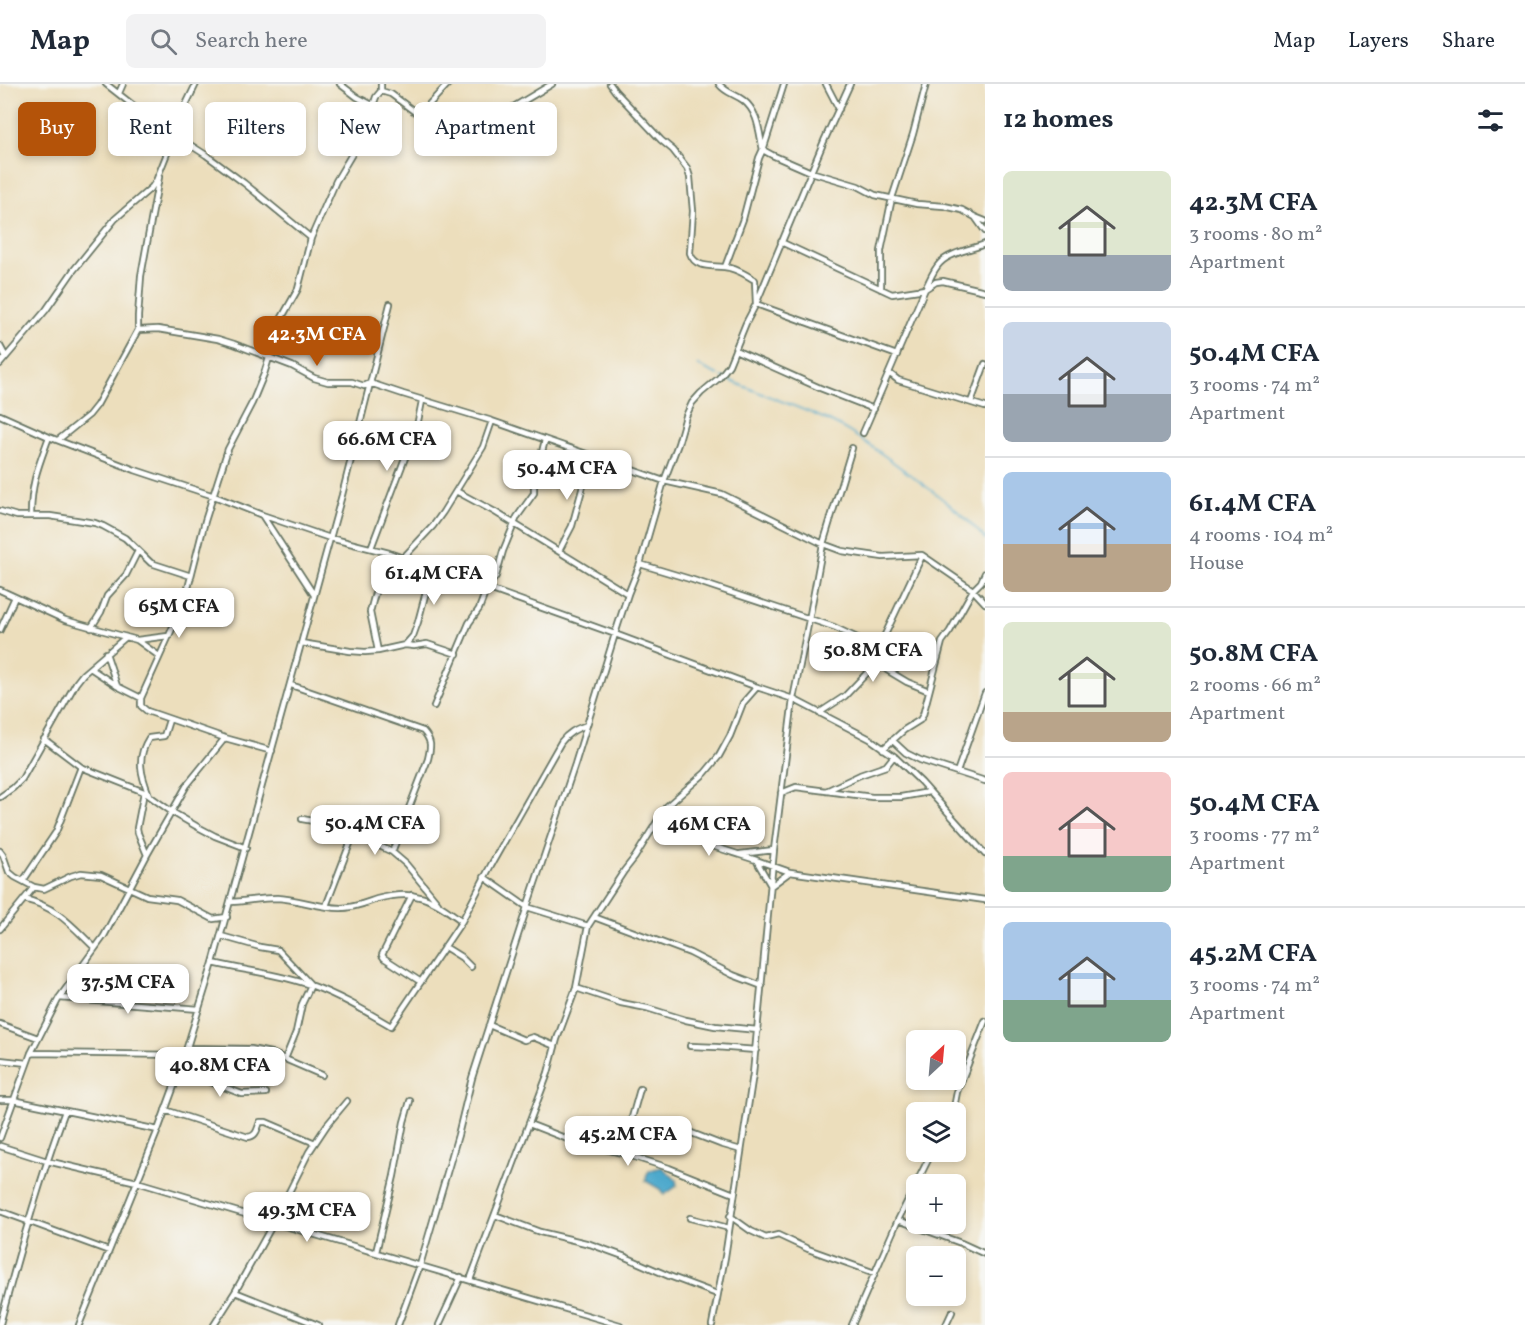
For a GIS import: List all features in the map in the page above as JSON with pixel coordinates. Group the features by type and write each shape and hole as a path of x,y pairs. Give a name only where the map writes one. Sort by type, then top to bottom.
{"street":[{"path":"106,84 129,102"},
{"path":"118,93 123,84"},
{"path":"187,102 196,84"},
{"path":"340,84 366,102"},
{"path":"375,102 381,91 381,84"},
{"path":"431,102 448,84"},
{"path":"539,84 545,89"},
{"path":"523,102 552,84"},
{"path":"610,84 615,92 673,150 687,168 693,211 690,253 692,258 702,266 725,267 755,280 756,304"},
{"path":"719,84 725,91 748,104 755,114 763,150"},
{"path":"725,267 743,219 759,158 784,84"},
{"path":"826,84 839,109"},
{"path":"398,1325 420,1265 472,1078 686,416 692,403 729,365 850,84"},
{"path":"881,289 881,251 892,198 913,134 926,84"},
{"path":"381,91 391,93 414,111"},
{"path":"193,147 244,183 311,238"},
{"path":"763,150 811,172 858,186 875,195 962,210 985,221"},
{"path":"0,364 46,310 73,271 115,219 150,189 166,156"},
{"path":"272,751 169,720 144,709 141,706 141,698 184,600 205,522 231,441 257,392 269,358 272,335 298,289 311,238 336,181 351,156"},
{"path":"58,440 79,424 97,405 138,330 141,276 160,171"},
{"path":"975,218 985,231"},
{"path":"781,242 892,294 925,289 936,282 943,281 985,291"},
{"path":"863,433 935,269 947,257 985,244"},
{"path":"79,1325 158,1130 199,1009 227,917 291,685 390,304"},
{"path":"756,304 897,355"},
{"path":"138,330 158,329 218,339 291,366 314,378 328,382 352,382 364,386 370,383 492,421 664,481 722,494 822,544 842,551 883,557 922,555 973,590 985,603"},
{"path":"0,346 6,357"},
{"path":"735,350 874,409"},
{"path":"971,402 985,364"},
{"path":"889,373 898,380 985,407"},
{"path":"371,548 417,426 422,400"},
{"path":"0,415 48,437 135,470 330,538 389,553 793,699 870,739 894,756 985,854"},
{"path":"403,558 433,526 456,491 483,447 492,421"},
{"path":"30,516 34,477 48,437"},
{"path":"435,706 469,623 479,609 487,588 496,576 514,523 534,493 534,484 545,440"},
{"path":"712,1325 756,1050 774,850 793,699 822,544 852,448"},
{"path":"559,551 572,526 589,455"},
{"path":"456,491 514,523 628,594"},
{"path":"0,511 17,516 50,516 104,526 125,538 151,562 191,576"},
{"path":"262,515 314,595"},
{"path":"91,628 107,596 126,575 138,551"},
{"path":"378,651 370,607 389,553"},
{"path":"819,712 845,696 866,674 877,657 922,555"},
{"path":"640,564 834,627 866,642 875,651 887,670 929,691"},
{"path":"405,645 413,636 418,622 432,568"},
{"path":"884,749 923,715 942,642 985,573"},
{"path":"0,590 65,620 137,640 159,656"},
{"path":"0,630 15,597"},
{"path":"137,640 168,636"},
{"path":"413,636 414,646"},
{"path":"0,796 3,791 13,788 22,779 83,674 126,637"},
{"path":"302,643 350,651 378,651 405,645 427,644 457,654"},
{"path":"106,653 117,686"},
{"path":"90,668 117,686 141,698"},
{"path":"291,685 423,731 429,739 428,759 392,852"},
{"path":"470,1280 548,1072 576,988 588,926 666,807 713,764 730,736 743,703 757,687"},
{"path":"957,772 985,693"},
{"path":"147,855 137,828 147,794 141,776 142,753 149,738 164,735 169,720"},
{"path":"213,963 311,986 351,1003 391,1026 462,921 550,758 566,735 586,725"},
{"path":"0,1138 31,1053 59,998 104,936 147,855 192,778 225,738"},
{"path":"44,739 81,767 147,794 172,812 215,836 246,848"},
{"path":"892,740 906,753 920,760 985,781"},
{"path":"826,791 886,766 894,756"},
{"path":"22,881 56,832 81,767"},
{"path":"781,793 796,787 872,796 901,797 929,792"},
{"path":"302,819 331,824 392,852 406,864 439,904"},
{"path":"653,827 790,872 985,900"},
{"path":"326,906 354,833"},
{"path":"737,854 774,850"},
{"path":"0,851 9,872 34,887 44,889 71,876 88,873 130,887 147,896 177,900 213,919 227,917"},
{"path":"756,860 771,886"},
{"path":"771,886 790,872"},
{"path":"484,878 527,907 588,926"},
{"path":"0,929 34,887"},
{"path":"231,902 276,898 340,908 379,899 412,895 424,897 439,904 462,921"},
{"path":"412,895 382,955 421,982"},
{"path":"24,898 41,904 68,921 95,948"},
{"path":"594,917 690,953 733,975 762,986"},
{"path":"221,936 278,950 311,986"},
{"path":"445,947 461,957 471,967"},
{"path":"753,982 763,976"},
{"path":"285,1059 296,1032 302,1004 311,986"},
{"path":"576,988 621,1003 686,1020 715,1026 758,1030"},
{"path":"59,998 199,1009"},
{"path":"955,1102 985,1021"},
{"path":"0,1024 38,1038"},
{"path":"489,1025 525,1040 533,1037 555,1046"},
{"path":"690,1046 756,1050"},
{"path":"187,1048 251,1049 271,1053 322,1075"},
{"path":"31,1053 184,1055"},
{"path":"0,1060 27,1063"},
{"path":"180,1070 242,1094 266,1093"},
{"path":"622,1153 640,1089"},
{"path":"0,1101 13,1100 158,1130"},
{"path":"214,1325 274,1222 315,1143 347,1101"},
{"path":"376,1252 410,1101"},
{"path":"165,1110 248,1137 254,1134 262,1121 315,1143"},
{"path":"0,1324 28,1221 65,1111"},
{"path":"529,1124 570,1140 669,1168 734,1194"},
{"path":"689,1132 741,1150"},
{"path":"0,1146 47,1161 137,1182 620,1325"},
{"path":"852,1325 898,1220 928,1162"},
{"path":"0,1211 109,1251"},
{"path":"495,1215 540,1232 601,1248 717,1294"},
{"path":"730,1216 751,1231 766,1238 778,1235 808,1249 875,1273"},
{"path":"690,1218 729,1228"},
{"path":"898,1220 985,1254"},
{"path":"439,1325 461,1277"},
{"path":"235,1292 318,1325"},
{"path":"946,1325 952,1312"}],"water":[{"path":"662,1167 676,1180 677,1186 664,1195 660,1189 646,1181 648,1172"}],"waterway":[{"path":"697,365 718,375"},
{"path":"722,377 828,420 851,433 947,503 968,520 985,539"}]}
